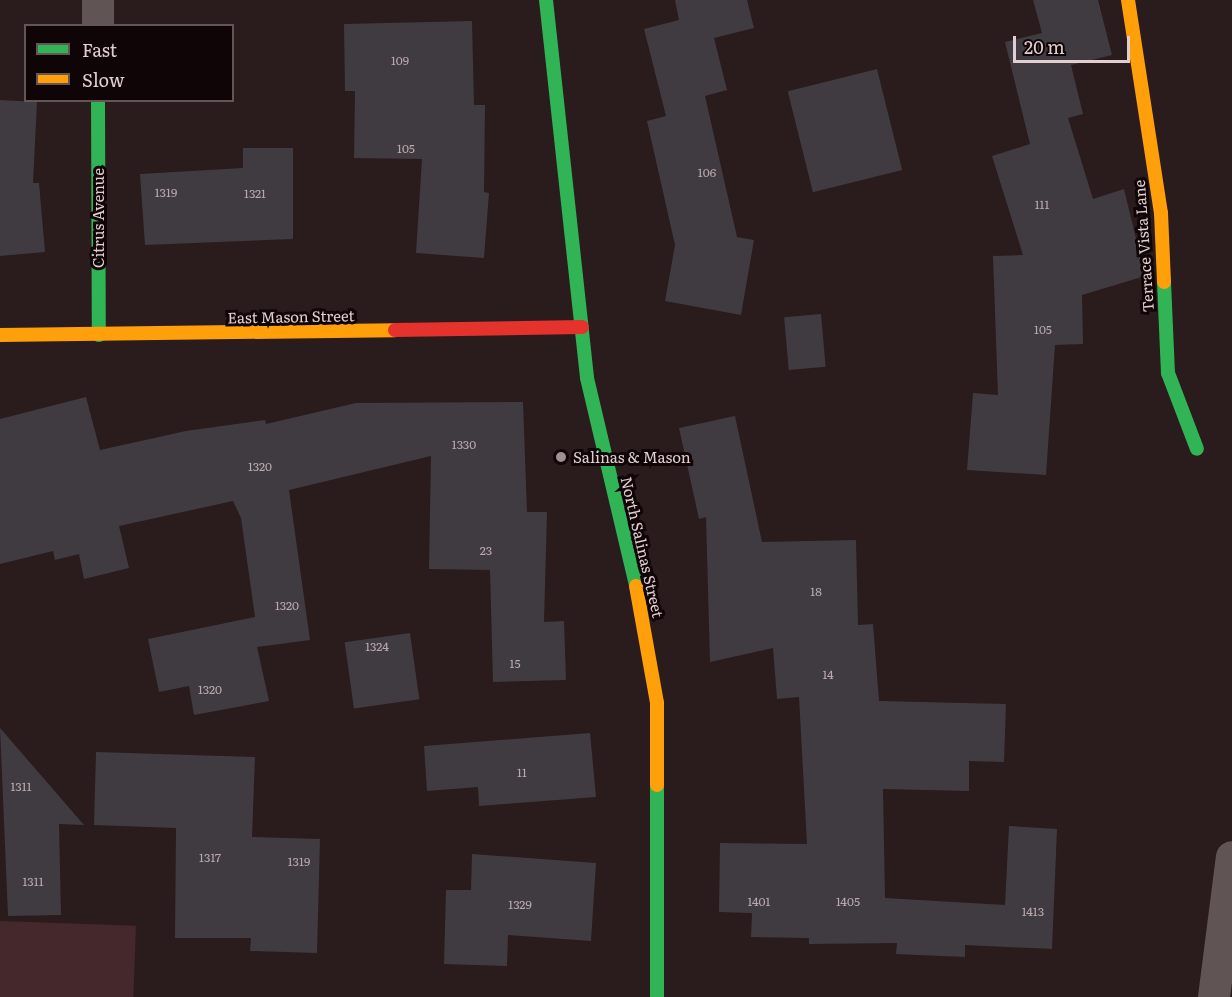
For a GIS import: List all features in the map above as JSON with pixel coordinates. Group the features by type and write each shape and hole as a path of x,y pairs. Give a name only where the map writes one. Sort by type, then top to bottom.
{"street":[{"path":"98,0 98,24"},
{"name":"North Salinas Street","path":"546,0 587,378 642,610 657,703 657,997"},
{"name":"Terrace Vista Lane","path":"1128,0 1161,213 1168,374 1197,449"},
{"name":"Citrus Avenue","path":"98,102 99,335"},
{"name":"East Mason Street","path":"0,335 582,327"},
{"path":"1214,997 1232,857"}],"shaded area":[{"path":"0,921 136,926 133,997 0,997"}],"building":[{"path":"675,0 747,0 754,28 714,38 727,90 705,96 737,237 754,240 741,315 665,301 675,245 647,121 666,116 644,29 679,20"},
{"path":"1033,0 1098,0 1112,55 1071,65 1083,114 1068,118 1093,199 1124,189 1145,276 1082,295 1083,344 1055,345 1046,475 967,470 973,393 998,395 993,256 1023,255 992,156 1030,144 1005,42 1042,33"},
{"path":"472,21 474,105 485,105 484,192 489,193 484,258 416,253 422,159 354,158 355,91 345,91 344,24"},
{"path":"877,69 902,170 813,192 788,91"},
{"path":"0,100 37,102 33,183 39,183 45,252 0,256"},
{"path":"243,148 293,148 293,239 145,245 140,174 243,168"},
{"path":"821,314 826,367 789,370 784,317"},
{"path":"86,397 100,450 186,431 265,420 266,424 356,403 523,402 527,512 547,512 544,622 564,621 566,680 493,682 490,570 429,569 431,456 289,490 310,640 257,647 269,701 194,715 189,686 159,692 148,639 255,617 241,518 233,501 119,526 129,568 84,579 79,554 55,560 53,551 0,564 0,419"},
{"path":"735,416 762,542 856,540 858,625 873,624 879,701 1006,704 1004,762 969,761 969,791 883,789 885,898 1005,905 1009,826 1057,829 1052,949 965,945 965,957 896,954 897,943 809,944 809,938 751,937 752,913 719,912 720,843 807,844 799,697 777,699 773,648 710,662 706,517 699,519 679,428"},
{"path":"410,633 419,699 354,709 345,642"},
{"path":"0,728 84,825 59,824 61,915 8,916"},
{"path":"590,733 596,797 479,806 478,787 427,791 424,746"},
{"path":"96,752 255,757 252,837 320,839 317,953 250,951 251,938 175,938 176,828 94,825"},
{"path":"472,854 596,863 591,941 508,935 507,966 444,964 446,890 471,890"}],"traffic: fast":[{"path":"546,0 587,378 636,586"},
{"path":"98,102 99,335"},
{"path":"1164,282 1168,373 1197,449"},
{"path":"657,785 657,997"}],"traffic: slow":[{"path":"1128,0 1161,213 1164,282"},
{"path":"0,335 395,330"},
{"path":"636,586 657,703 657,785"}],"traffic: jam":[{"path":"395,330 582,327"}],"place":[{"name":"Salinas & Mason","path":"561,457"}]}
